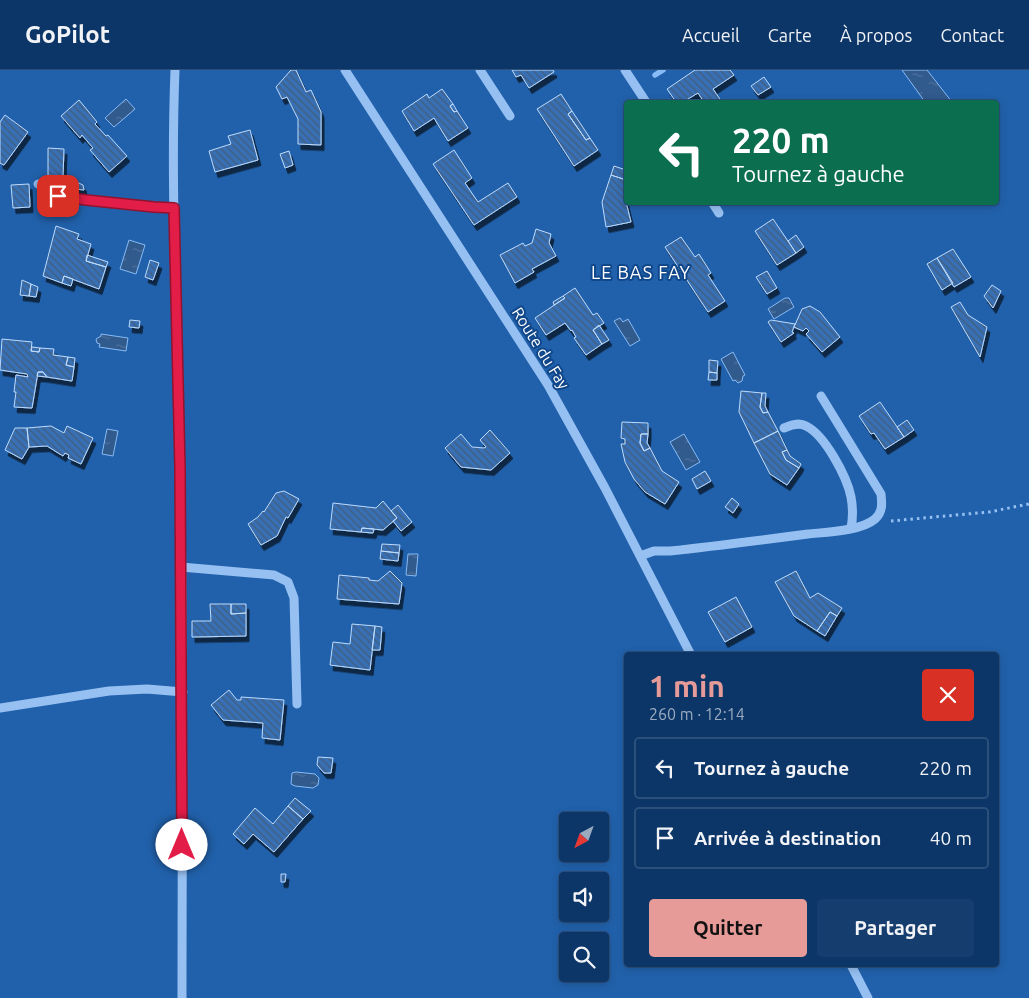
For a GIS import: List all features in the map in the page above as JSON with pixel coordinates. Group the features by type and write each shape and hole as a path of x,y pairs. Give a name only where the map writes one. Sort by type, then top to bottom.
{"street":[{"path":"174,70 174,208 180,439 183,692 182,998"},
{"path":"480,70 510,116"},
{"path":"625,70 645,100"},
{"name":"Route du Fay","path":"350,72 548,385 605,488 689,652"},
{"path":"38,184 58,196 69,199 174,208"},
{"path":"714,205 719,213"},
{"path":"640,556 654,551 670,551 851,528 864,525 875,519 880,513 882,505 880,494 821,396"},
{"path":"784,428 798,424 807,426 819,437 831,453 845,478 851,496 853,510 851,528"},
{"path":"181,568 274,575 288,582 294,598 297,704"},
{"path":"0,708 109,691 147,689 183,692"},
{"path":"852,967 868,998"}],"path":[{"path":"875,519 898,522 989,512 1029,504"}],"shaded area":[{"path":"0,70 1029,70 1029,998 0,998"}],"water":[{"path":"902,70 927,70 950,100 924,100"},
{"path":"126,99 135,109 114,127 105,118"},
{"path":"129,240 145,245 136,274 120,269"},
{"path":"785,298 789,298 794,307 774,319 768,309"},
{"path":"620,318 623,322 628,319 640,340 630,346 614,321"},
{"path":"101,334 128,338 126,351 99,347 100,344 97,343 96,339"},
{"path":"733,352 745,375 742,381 738,383 735,380 733,381 721,359"},
{"path":"107,429 118,431 113,456 102,454"},
{"path":"684,434 700,462 686,470 670,442"},
{"path":"408,554 418,554 416,576 406,575"},
{"path":"292,773 315,774 319,778 318,785 313,788 291,784"}],"building":[{"path":"291,70 296,70 306,92 311,90 321,112 321,145 298,144 298,119 287,97 282,99 276,87"},
{"path":"512,70 553,70 554,72 529,88 521,75 516,77"},
{"path":"695,70 730,70 734,75 713,89 721,100 703,100 698,93 686,100 675,100 667,89"},
{"path":"764,77 771,87 758,95 751,86"},
{"path":"442,89 453,104 450,106 454,112 457,111 468,128 448,141 434,118 414,131 402,111 427,94 429,98"},
{"path":"561,94 572,111 568,114 586,140 590,138 598,150 574,166 537,109"},
{"path":"79,100 97,122 95,124 127,156 109,172 90,150 93,148 82,135 80,138 61,116"},
{"path":"453,104 457,111 454,112 450,106"},
{"path":"572,111 590,138 586,140 568,114"},
{"path":"5,115 28,132 4,165 0,163 0,122"},
{"path":"250,130 258,160 215,172 209,151 231,144 228,136"},
{"path":"48,148 64,149 63,176 83,185 84,190 68,188 48,176"},
{"path":"454,150 472,178 465,183 478,202 508,183 517,197 474,225 433,164"},
{"path":"289,151 293,165 285,168 280,154"},
{"path":"614,166 624,169 624,179 611,175"},
{"path":"611,175 624,179 624,205 627,205 631,222 606,227 602,202"},
{"path":"29,184 30,207 13,208 11,185"},
{"path":"773,219 796,253 777,265 755,231"},
{"path":"56,226 79,234 77,239 91,244 86,261 106,267 99,289 64,276 62,283 43,276"},
{"path":"536,229 551,234 549,243 556,256 532,269 534,272 515,283 500,255 523,243 525,246 532,243"},
{"path":"796,235 804,247 796,253 788,241"},
{"path":"681,237 695,257 699,254 711,273 708,275 725,301 708,312 665,247"},
{"path":"953,249 971,277 954,287 937,258"},
{"path":"87,255 108,262 106,267 86,261"},
{"path":"937,258 953,283 942,290 927,264"},
{"path":"150,260 159,263 153,280 145,277"},
{"path":"767,271 777,288 767,294 756,277"},
{"path":"64,276 73,279 71,286 62,283"},
{"path":"22,280 31,284 29,296 20,295"},
{"path":"31,284 38,287 36,297 29,296"},
{"path":"992,285 1001,291 993,308 984,296"},
{"path":"575,288 593,315 597,313 604,323 593,330 602,344 586,355 574,338 576,337 572,330 565,323 546,335 535,318 565,298 563,296"},
{"path":"563,296 565,298 554,305 553,302"},
{"path":"960,302 968,315 987,327 980,357 951,307"},
{"path":"810,306 820,312 840,337 822,352 806,334 809,331 806,328 803,331 794,327 802,309"},
{"path":"130,320 140,321 139,328 129,327"},
{"path":"771,320 795,324 792,332 794,333 781,342 768,322"},
{"path":"599,325 609,340 602,344 593,330"},
{"path":"2,339 32,342 31,351 39,352 40,348 54,349 53,355 68,357 66,365 74,367 72,381 47,377 43,372 38,372 32,408 14,407 16,375 28,377 27,374 0,370"},
{"path":"32,347 40,348 39,352 31,351"},
{"path":"68,357 75,358 74,367 66,365"},
{"path":"709,360 718,361 717,373 709,372"},
{"path":"38,372 43,372 47,377 37,376"},
{"path":"709,372 717,373 717,380 708,380"},
{"path":"741,391 762,393 760,407 763,413 768,412 778,431 754,443 739,412"},
{"path":"762,393 766,393 765,406 768,412 763,413 760,407"},
{"path":"880,402 904,437 885,449 874,433 871,434 859,416"},
{"path":"907,420 914,430 904,437 897,427"},
{"path":"622,422 648,423 648,434 641,434 640,443 644,451 650,448 662,471 679,482 665,504 645,492 634,479 625,462 621,444 625,444 625,439 621,438"},
{"path":"51,426 64,433 67,426 93,438 81,464 68,458 69,455 65,453 63,456 47,446 29,447 27,428"},
{"path":"15,428 27,428 29,447 22,459 5,450"},
{"path":"490,430 510,453 491,470 461,467 445,448 461,434 472,447 484,448 486,447 480,440"},
{"path":"778,431 787,450 782,452 786,460 799,468 787,485 770,474 754,443"},
{"path":"641,434 648,434 647,443 650,448 644,451 640,443"},
{"path":"787,450 790,456 801,464 799,468 786,460 782,452"},
{"path":"705,471 711,481 697,489 692,479"},
{"path":"284,491 299,499 288,518 286,517 277,536 261,545 248,524 264,512 276,493"},
{"path":"732,498 739,504 733,513 725,507"},
{"path":"383,501 397,518 383,530 362,528 361,532 330,529 333,503 376,508"},
{"path":"398,505 412,522 401,531 393,521 397,518 391,511"},
{"path":"362,528 374,529 373,533 361,532"},
{"path":"382,544 400,545 399,553 381,551"},
{"path":"381,551 399,553 398,561 380,559"},
{"path":"390,571 402,583 399,604 337,599 339,575 369,578 369,580 378,581"},
{"path":"796,571 810,598 818,593 842,608 837,616 830,612 817,631 794,616 775,582"},
{"path":"736,597 752,627 725,642 708,612"},
{"path":"210,604 231,604 231,614 246,613 246,636 192,637 192,621 211,621"},
{"path":"231,604 246,604 246,613 231,614"},
{"path":"830,612 837,616 825,636 817,631"},
{"path":"352,624 375,626 370,670 330,665 333,642 350,644"},
{"path":"375,626 382,627 380,650 372,650"},
{"path":"229,690 237,700 241,700 241,697 284,700 280,740 262,738 263,723 223,720 211,705"},
{"path":"318,757 333,758 331,773 324,773 317,765"},
{"path":"295,798 311,811 303,819 288,806"},
{"path":"288,806 303,819 274,852 253,834 244,844 233,834 255,808 273,824"},
{"path":"281,874 286,874 285,882 281,882"}],"waterway":[{"path":"655,75 663,70"}],"district":[{"name":"LE BAS FAY","path":"641,273"}],"route":[{"path":"58,196 69,199 174,208 183,692 182,845"}]}
